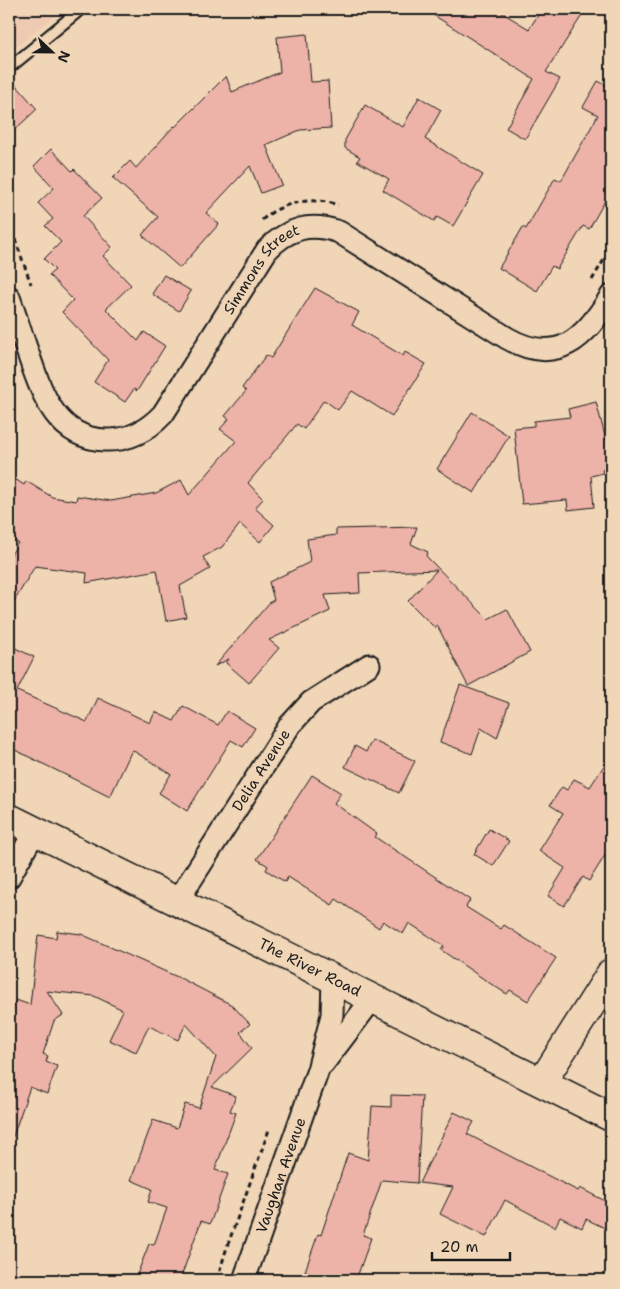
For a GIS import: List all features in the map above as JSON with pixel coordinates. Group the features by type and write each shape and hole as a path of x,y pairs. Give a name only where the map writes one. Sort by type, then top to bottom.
{"main road":[{"name":"The River Road","path":"9,818 178,900 611,1117"},
{"path":"542,1082 611,973"}],"street":[{"name":"Simmons Street","path":"9,297 40,388 52,412 60,421 80,434 109,441 133,436 154,424 163,414 267,250 286,233 297,228 319,227 339,232 507,338 529,348 553,350 574,341 593,324 611,296"},
{"name":"Delia Avenue","path":"178,900 290,724 311,702 369,665"},
{"path":"9,877 35,831"},
{"name":"Vaughan Avenue","path":"244,1280 318,1070 332,1016 333,978"},
{"name":"Vaughan Avenue","path":"318,1070 373,998"}],"lane":[{"path":"9,68 81,9"}],"path":[{"path":"260,222 286,206 303,202 317,201 340,206"},
{"path":"9,222 32,288"},
{"path":"588,286 611,248"}],"shaded area":[{"path":"9,9 63,9 9,53"}],"building":[{"path":"424,9 496,9 529,29 542,9 586,9 546,72 560,79 525,139 506,128 534,79"},
{"path":"307,34 311,82 328,81 331,128 300,130 266,145 282,185 261,193 250,166 206,213 219,224 180,268 142,235 158,217 113,178 130,161 136,168 174,126 226,76 232,92 280,72 277,37"},
{"path":"9,77 37,109 9,135"},
{"path":"598,81 611,88 611,190 589,229 583,226 557,269 552,266 537,291 499,268 523,227 526,229 555,178 561,181 598,115 583,107"},
{"path":"419,97 441,110 425,139 483,175 453,226 437,217 434,221 383,190 389,179 357,161 360,157 345,148 345,140 365,105 403,127"},
{"path":"51,149 72,171 74,169 102,198 83,216 112,247 103,256 131,285 106,309 138,341 144,332 165,346 137,391 134,389 125,402 94,382 108,360 62,312 73,300 49,275 55,270 44,259 61,242 45,226 53,219 38,203 54,188 34,166"},
{"path":"164,275 191,291 179,311 152,294"},
{"path":"315,288 359,312 352,325 403,356 405,352 426,364 392,416 352,391 338,410 324,400 304,429 297,424 248,483 263,499 255,508 274,525 260,542 240,524 222,547 203,557 210,569 180,586 186,617 166,621 157,570 86,583 87,573 35,566 9,610 9,558 18,543 9,537 9,475 24,485 26,481 52,497 76,501 77,496 111,501 156,493 181,480 189,495 236,441 220,429 229,419 225,416 246,391 242,388 266,355 271,358"},
{"path":"596,402 611,458 611,467 602,470 603,473 591,476 594,507 568,510 567,500 522,504 514,428 534,426 534,421 570,417 568,409"},
{"path":"472,412 509,436 474,493 437,469"},
{"path":"417,527 411,544 428,552 426,556 488,619 507,609 530,652 468,686 437,625 435,628 408,601 437,570 359,573 360,593 325,595 330,611 269,640 279,648 249,683 226,663 229,659 215,666 270,602 274,600 269,582 310,562 307,539 336,535 336,529"},
{"path":"9,645 34,657 17,691 87,722 98,698 150,723 155,712 174,721 183,706 218,725 227,711 255,728 243,747 231,740 187,811 159,793 171,774 132,750 110,797 9,747"},
{"path":"460,685 509,703 497,738 481,728 472,754 440,742"},
{"path":"372,740 415,761 399,793 345,767 355,746 366,752"},
{"path":"611,755 611,846 589,881 583,877 564,906 548,896 565,868 539,851 563,813 550,805 562,787 567,790 574,779 590,787"},
{"path":"312,775 341,793 334,803 377,834 375,837 470,900 466,907 501,929 504,925 556,958 528,1001 510,990 507,994 491,984 441,950 444,946 409,923 403,934 383,921 379,928 336,899 332,905 288,877 285,882 266,870 268,866 257,859"},
{"path":"489,829 509,841 493,866 474,854"},
{"path":"57,931 81,934 182,979 232,1005 250,1024 240,1032 252,1048 212,1087 236,1096 230,1111 236,1113 215,1170 228,1174 210,1224 201,1221 180,1280 135,1280 149,1244 154,1245 167,1208 148,1202 152,1189 131,1180 153,1120 177,1128 185,1104 199,1108 216,1057 186,1024 178,1040 149,1026 136,1052 109,1040 123,1010 94,996 47,991 63,1015 54,1021 43,1054 48,1056 46,1062 57,1066 47,1094 30,1087 12,1139 9,1138 9,1019 16,1000 30,1005 38,935 56,938"},
{"path":"391,1095 422,1096 417,1183 382,1180 363,1235 371,1238 356,1280 332,1280 305,1271 318,1234 321,1235 348,1153 368,1160 372,1106 391,1107"},
{"path":"454,1112 474,1122 467,1134 578,1191 580,1188 611,1204 611,1231 586,1219 582,1228 560,1217 555,1227 505,1200 486,1237 440,1214 453,1187 419,1183"}]}
